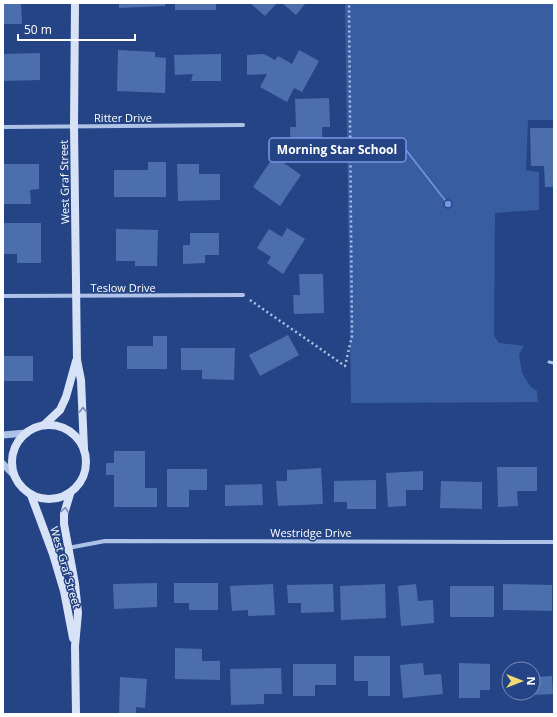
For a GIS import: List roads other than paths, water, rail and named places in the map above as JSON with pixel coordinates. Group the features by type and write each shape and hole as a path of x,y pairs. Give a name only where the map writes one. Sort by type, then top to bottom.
{"main road":[{"name":"West Graf Street","path":"75,3 74,126 77,360 81,380 84,449"},
{"name":"West Graf Street","path":"44,425 60,410 66,397 77,360"},
{"path":"44,425 54,425 72,433 79,440 84,449 86,458 86,468 83,478 77,487 70,494 50,500 40,499 30,495 20,486 13,474 12,461 15,447 19,439 34,428 44,425"},
{"name":"West Graf Street","path":"70,494 64,514 78,614 75,646 76,714"},
{"name":"West Graf Street","path":"30,495 53,554 64,591 75,646"}],"street":[{"name":"Ritter Drive","path":"3,127 243,125"},
{"name":"Teslow Drive","path":"3,296 243,296"},
{"path":"3,435 26,433"},
{"path":"3,464 13,474"},
{"name":"Westridge Drive","path":"68,548 105,541 554,542"}],"lane":[{"path":"548,362 554,363"}],"place":[{"name":"Morning Star School","path":"448,204"}]}
